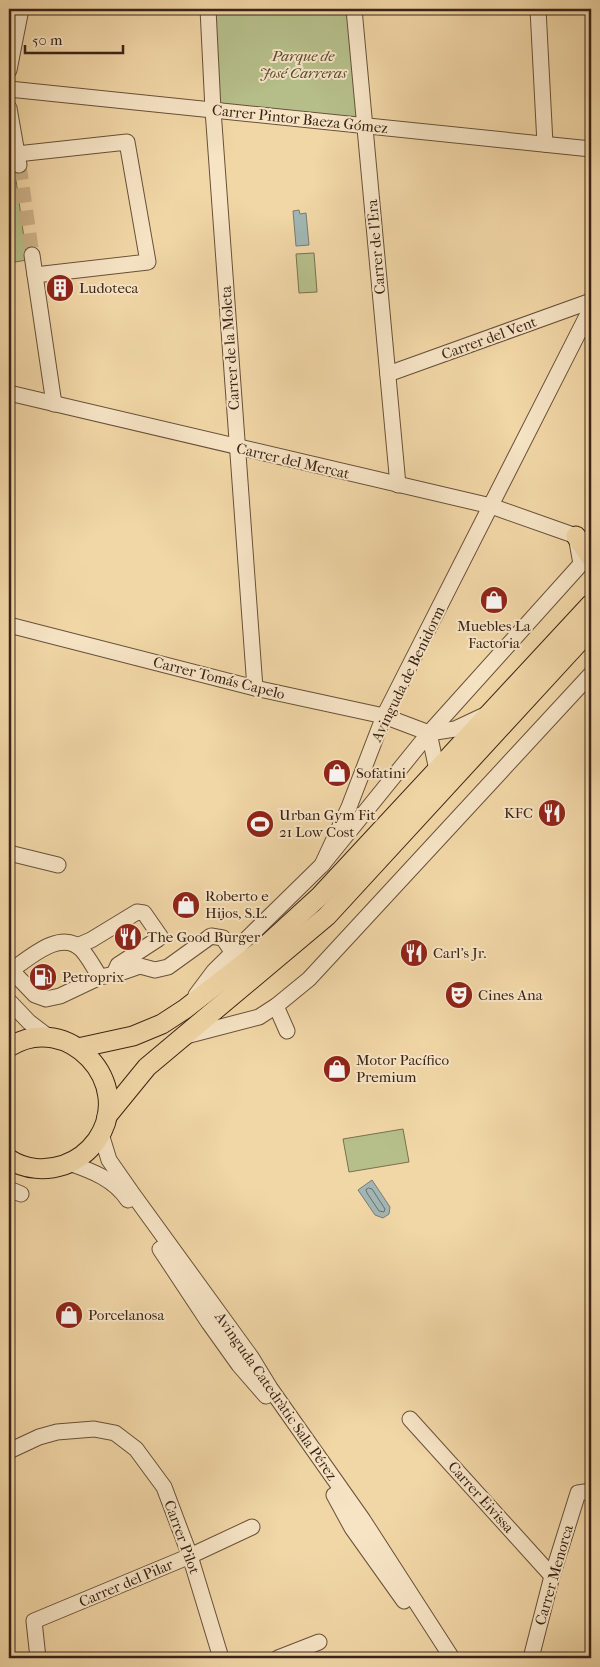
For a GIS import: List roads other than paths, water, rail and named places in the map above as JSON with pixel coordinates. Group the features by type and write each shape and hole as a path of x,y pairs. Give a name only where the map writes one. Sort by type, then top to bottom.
{"main road":[{"path":"584,539 591,558"},
{"path":"78,1048 140,1034 162,1024 185,1009 262,949 320,896 591,604"},
{"path":"10,1160 40,1169 55,1168 82,1156 92,1146 104,1125 148,1067 327,916 591,629"},
{"path":"9,1047 25,1040 50,1038 78,1048 90,1058 100,1071 106,1085 108,1101 104,1125"}],"street":[{"path":"9,70 21,9"},
{"name":"Carrer de la Moleta","path":"208,9 213,110 255,688"},
{"name":"Carrer de l’Era","path":"354,9 398,485"},
{"path":"538,9 545,144"},
{"name":"Carrer Pintor Baeza Gómez","path":"9,89 591,149"},
{"path":"9,108 18,159 127,142 148,262 35,275"},
{"path":"32,255 54,404"},
{"name":"Carrer del Vent","path":"388,374 591,301"},
{"name":"Avinguda de Benidorm","path":"185,1009 214,971 322,865 349,807 384,716 591,308"},
{"name":"Carrer del Mercat","path":"9,393 237,448 491,506 584,539"},
{"path":"322,865 429,733 581,564 584,539"},
{"name":"Carrer Tomás Capelo","path":"9,625 255,688 384,716 429,733"},
{"path":"186,1036 259,1016 276,1006 310,979 591,674"},
{"path":"429,733 455,729 491,712"},
{"path":"429,733 437,770"},
{"path":"9,853 58,865"},
{"path":"77,946 91,940 137,912 144,913 160,936 158,940 118,965 107,975"},
{"path":"107,975 81,949 72,943 63,942 47,946 10,971 35,995 46,999 60,996 107,975 140,966 155,970 168,967 211,936 223,938 233,952"},
{"path":"9,1001 29,1022 50,1038"},
{"path":"276,1006 286,1031"},
{"name":"Avinguda Catedràtic Sala Pérez","path":"104,1125 110,1160 251,1357 270,1388 363,1520 452,1658"},
{"name":"Avinguda Catedràtic Sala Pérez","path":"69,1163 91,1170 108,1180 125,1197 209,1323 239,1365 264,1393 334,1495 352,1528 444,1658"},
{"name":"Carrer Eivissa","path":"410,1419 552,1576"},
{"name":"Carrer Pilot","path":"9,1450 39,1437 57,1432 94,1429 115,1433 136,1450 164,1487 190,1556 221,1658"},
{"name":"Carrer Menorca","path":"531,1658 552,1576 585,1492"},
{"name":"Carrer del Pilar","path":"38,1658 34,1621 190,1556 252,1527"},
{"path":"278,1658 319,1642"}],"water":[{"path":"299,210 300,214 306,213 309,245 296,246 293,211"},
{"path":"372,1180 390,1207 389,1214 383,1218 375,1215 358,1190"}],"tunnel":[{"path":"19,165 32,255"}],"place":[{"name":"Ludoteca","path":"60,288"},
{"name":"Muebles La Factoria","path":"494,600"},
{"name":"Sofatini","path":"337,773"},
{"name":"KFC","path":"552,813"},
{"name":"Urban Gym Fit 21 Low Cost","path":"260,824"},
{"name":"Roberto e Hijos, S.L.","path":"186,905"},
{"name":"The Good Burger","path":"128,937"},
{"name":"Carl's Jr.","path":"414,953"},
{"name":"Petroprix","path":"43,977"},
{"name":"Cines Ana","path":"459,995"},
{"name":"Motor Pacífico Premium","path":"337,1069"},
{"name":"Porcelanosa","path":"69,1315"}],"park label":[{"name":"Parque de José Carreras","path":"303,64"}]}
